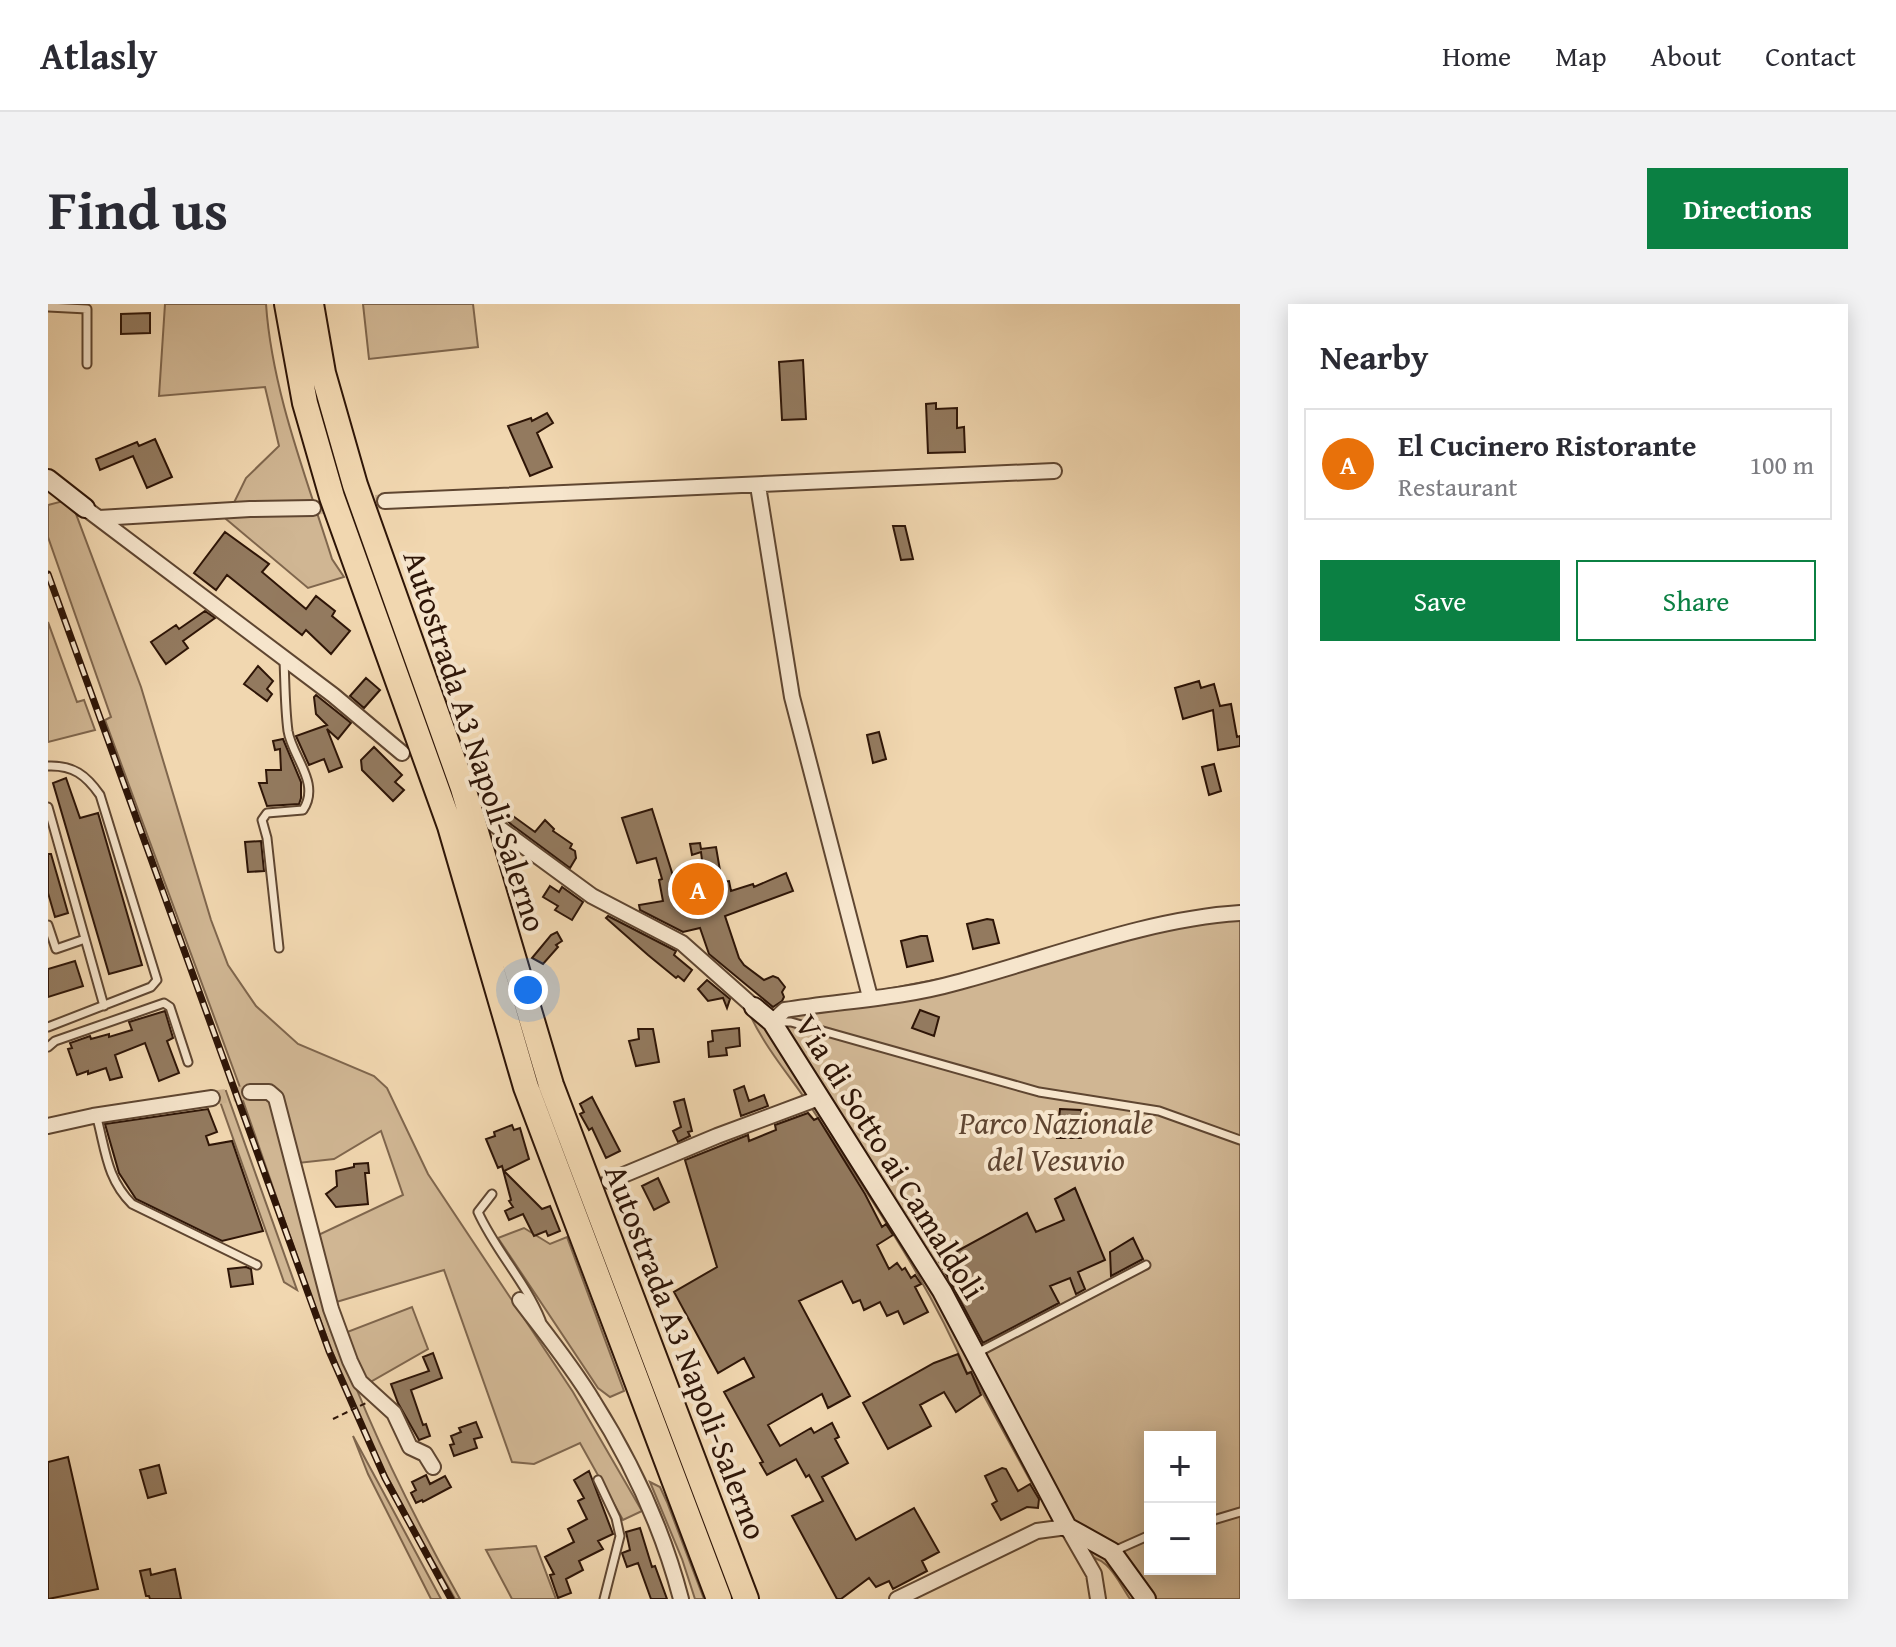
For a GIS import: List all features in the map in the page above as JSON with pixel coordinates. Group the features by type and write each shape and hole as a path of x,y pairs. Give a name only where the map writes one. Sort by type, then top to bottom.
{"highway":[{"name":"Autostrada A3 Napoli-Salerno","path":"287,304 305,403 332,497 450,826 526,1087 719,1599"},
{"name":"Autostrada A3 Napoli-Salerno","path":"311,304 323,373 351,472 463,788 551,1085 746,1599"}],"street":[{"path":"385,501 1054,471"},
{"path":"48,479 333,695 402,753"},
{"path":"758,486 792,697 870,997"},
{"path":"92,513 313,508"},
{"name":"Via di Sotto ai Camaldoli","path":"495,825 592,896 682,943 772,1022 942,1291 1067,1527"},
{"path":"772,1022 785,1010 955,983 1074,947 1189,918 1240,913"},
{"path":"250,1092 269,1092 276,1098 331,1309 360,1382 394,1413 410,1447 425,1454 433,1467"},
{"path":"48,1126 212,1098"},
{"path":"609,1181 819,1098"},
{"path":"520,1300 593,1400 633,1472 667,1552 681,1599"},
{"path":"1067,1527 1094,1574 1098,1599"},
{"path":"897,1599 1037,1531 1067,1527 1112,1552 1146,1599"}],"lane":[{"path":"48,307 87,309 87,364"},
{"path":"279,948 267,838 262,820 267,813 303,810 307,806 308,784 288,733 283,658"},
{"path":"48,766 72,768 89,779 100,795 157,980 151,987 48,1027"},
{"path":"48,807 104,1006"},
{"path":"48,925 56,949 85,939"},
{"path":"48,1047 55,1041 164,1003 170,1007 188,1062"},
{"path":"772,1022 791,1022 1039,1092 1159,1111 1240,1140"},
{"path":"93,1116 98,1122 111,1177 118,1190 132,1204 257,1265"},
{"path":"492,1194 478,1212 533,1302 549,1340"},
{"path":"975,1354 1146,1265"},
{"path":"598,1480 616,1518 620,1536 604,1599"},
{"path":"1216,1519 1240,1512"},
{"path":"1112,1552 1144,1538"}],"path":[{"path":"333,1419 366,1403"}],"green space":[{"path":"165,304 266,304 275,369 292,433 332,559 344,577 308,588 226,519 246,478 279,446 265,387 159,396"},
{"path":"363,304 473,304 478,347 369,359"},
{"path":"67,500 73,506 141,687 211,920 228,965 256,1006 298,1044 374,1076 387,1088 428,1174 573,1392 642,1511 623,1520 580,1443 534,1464 512,1462 444,1270 333,1303 314,1237 403,1195 381,1131 334,1159 298,1163 265,1089 241,1090 105,720 111,717 48,537 48,505"},
{"path":"48,622 77,702 84,700 95,730 48,742"},
{"name":"Parco Nazionale del Vesuvio","path":"1240,908 1240,1599 1130,1599 1104,1563 1079,1555 1031,1482 971,1372 967,1373 935,1306 898,1242 750,1015 950,977"},
{"path":"226,1091 297,1290 284,1282 217,1093"},
{"path":"265,1093 273,1100 313,1260 355,1386 422,1529 460,1599 455,1599 388,1478 322,1325 241,1095"},
{"path":"524,1228 550,1244 567,1237 624,1391 610,1397 598,1388 498,1238"},
{"path":"412,1307 428,1349 365,1385 342,1334"},
{"path":"353,1436 441,1599 431,1599 368,1474"},
{"path":"650,1482 660,1487 667,1502 704,1599 695,1599"},
{"path":"536,1546 556,1599 512,1599 486,1550"}],"building":[{"path":"150,313 150,333 121,334 121,314"},
{"path":"803,360 806,419 782,420 779,362"},
{"path":"936,403 936,409 957,408 957,428 964,427 965,452 928,453 926,404"},
{"path":"547,413 553,423 537,433 552,467 530,476 508,426 531,418 532,421"},
{"path":"155,439 172,477 147,488 133,456 100,470 96,459 137,442 139,446"},
{"path":"893,526 905,526 913,559 901,560"},
{"path":"225,532 269,564 262,572 306,609 316,596 335,611 332,616 350,631 331,654 306,630 302,635 227,575 216,590 194,573"},
{"path":"205,611 215,618 183,641 188,648 166,664 151,642 176,625 179,629"},
{"path":"258,666 273,681 267,689 272,694 267,701 244,684"},
{"path":"366,678 380,690 364,708 350,696"},
{"path":"1199,681 1201,688 1214,684 1220,706 1231,704 1240,746 1218,750 1213,710 1183,719 1175,688"},
{"path":"316,695 351,723 338,739 327,729 342,767 329,772 324,759 309,765 296,736 327,725 316,714"},
{"path":"879,732 886,759 873,763 867,735"},
{"path":"283,739 301,782 301,798 299,804 267,806 259,783 267,783 266,770 281,770 280,749 275,750 273,741"},
{"path":"374,747 402,775 395,782 404,790 393,801 362,770 361,760"},
{"path":"1214,764 1221,791 1209,795 1202,767"},
{"path":"66,778 80,818 98,813 142,965 109,974 53,783"},
{"path":"502,808 535,832 545,820 553,831 572,844 570,848 575,851 576,858 570,868 498,813"},
{"path":"652,809 680,898 686,897 687,900 706,893 701,852 692,855 690,844 700,843 701,849 716,847 722,882 729,881 731,891 753,884 754,887 786,873 793,891 725,916 744,965 764,980 773,976 778,978 785,987 782,1001 773,1007 709,954 700,928 683,932 640,910 639,905 663,901 659,880 662,879 656,858 637,863 622,818"},
{"path":"261,841 264,871 248,872 245,842"},
{"path":"48,854 51,854 68,913 55,917 48,893"},
{"path":"550,886 559,892 562,887 583,902 572,920 555,910 558,906 543,897"},
{"path":"608,916 676,951 674,955 692,970 684,981 648,955 606,918"},
{"path":"993,920 999,943 973,949 967,924"},
{"path":"557,932 562,941 543,964 532,958 551,935"},
{"path":"927,936 933,961 907,967 901,941"},
{"path":"75,961 83,986 48,997 48,969"},
{"path":"707,980 730,999 727,1008 723,998 708,1001 698,989"},
{"path":"920,1010 939,1017 934,1036 912,1028"},
{"path":"165,1011 173,1038 167,1041 179,1073 159,1081 145,1043 115,1055 122,1077 110,1080 106,1068 77,1075 68,1049 72,1048 70,1043 90,1036 91,1039 109,1034 109,1037 132,1030 129,1022"},
{"path":"739,1028 740,1046 726,1048 727,1055 709,1057 708,1042 713,1041 712,1031"},
{"path":"638,1029 653,1029 659,1062 636,1066 629,1041 639,1039"},
{"path":"744,1086 749,1101 764,1095 768,1106 741,1116 734,1090"},
{"path":"592,1097 620,1151 606,1158 592,1128 589,1130 580,1114 584,1112 580,1104"},
{"path":"684,1099 692,1131 688,1132 690,1136 678,1142 673,1131 681,1127 674,1102"},
{"path":"208,1109 217,1132 206,1136 209,1145 232,1141 263,1231 222,1241 136,1199 119,1173 105,1124"},
{"path":"1060,1109 1081,1110 1081,1138 1057,1138"},
{"path":"808,1113 814,1120 818,1118 882,1227 886,1224 893,1235 877,1245 889,1269 897,1263 902,1270 905,1268 911,1278 915,1275 921,1284 915,1287 928,1312 904,1324 898,1311 887,1316 880,1302 864,1310 860,1300 853,1303 842,1281 799,1301 850,1396 828,1408 822,1394 768,1425 780,1446 811,1428 814,1433 832,1423 839,1437 835,1439 848,1463 822,1477 856,1540 914,1508 939,1552 922,1561 927,1571 893,1589 889,1581 876,1587 869,1578 841,1599 837,1599 792,1516 823,1501 809,1475 806,1477 796,1459 767,1475 760,1463 763,1462 724,1392 754,1377 744,1358 718,1373 674,1292 717,1267 685,1160 748,1135 749,1141 776,1130 775,1125"},
{"path":"512,1125 514,1130 520,1128 529,1159 504,1171 542,1209 550,1206 560,1231 548,1236 546,1231 534,1236 523,1214 509,1220 505,1211 513,1207 502,1166 498,1168 486,1139"},
{"path":"368,1163 369,1173 365,1173 368,1204 336,1207 326,1194 337,1186 336,1171 354,1167 354,1164"},
{"path":"658,1178 669,1202 654,1210 642,1186"},
{"path":"1075,1188 1105,1260 1078,1272 1085,1289 1076,1294 1070,1278 1050,1286 1059,1303 983,1343 939,1261 1027,1213 1036,1232 1064,1220 1055,1199"},
{"path":"1133,1238 1143,1259 1111,1276 1110,1252"},
{"path":"228,1269 251,1269 253,1284 231,1287"},
{"path":"433,1353 442,1378 411,1390 430,1436 419,1440 391,1384 429,1371 423,1357"},
{"path":"958,1354 967,1374 971,1372 981,1395 956,1412 944,1392 920,1405 931,1426 888,1449 863,1403 934,1363"},
{"path":"476,1422 482,1437 474,1439 477,1448 454,1456 451,1436 461,1432 459,1428"},
{"path":"68,1457 98,1589 48,1599 48,1462"},
{"path":"159,1465 166,1493 148,1498 140,1470"},
{"path":"1006,1469 1018,1491 1030,1484 1039,1499 1038,1508 1027,1507 1001,1520 992,1504 997,1501 985,1476"},
{"path":"589,1471 613,1534 598,1541 603,1549 579,1561 583,1570 566,1579 571,1593 558,1598 550,1575 554,1574 545,1557 574,1542 568,1529 587,1519 578,1501 584,1498 574,1480"},
{"path":"426,1475 430,1484 445,1476 451,1487 416,1503 411,1493 416,1490 412,1482"},
{"path":"640,1528 652,1567 655,1566 667,1599 651,1599 638,1563 627,1567 622,1553 630,1550 626,1532"},
{"path":"150,1569 151,1575 175,1569 181,1599 150,1599 146,1596 140,1571"}],"tunnel":[{"path":"313,508 385,501"},
{"path":"212,1098 250,1092"}],"railway":[{"path":"48,574 329,1351 385,1478 451,1599"}],"place":[{"name":"El Cucinero Ristorante","path":"698,889"}]}
